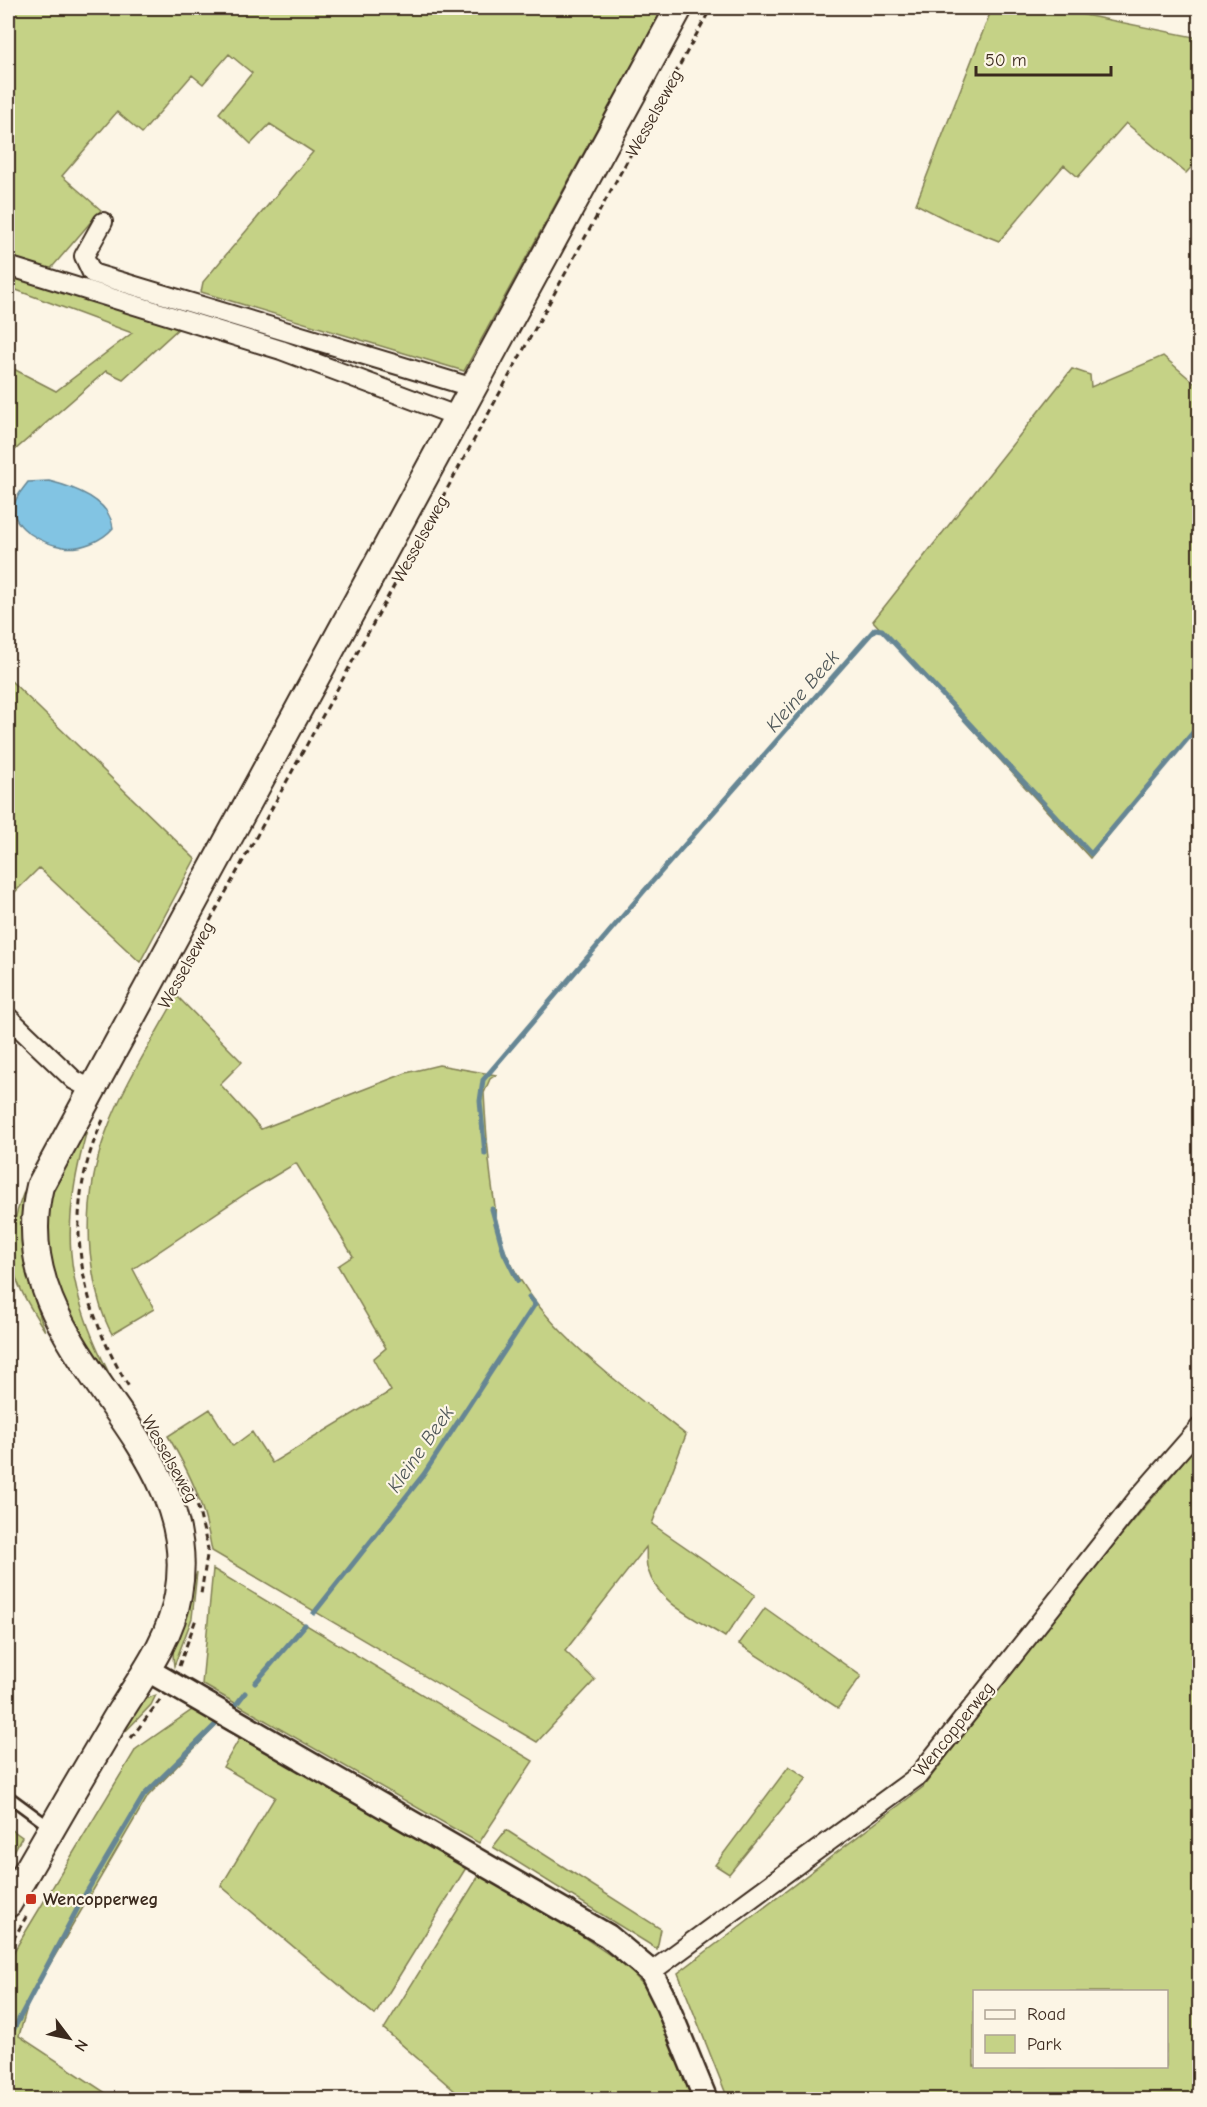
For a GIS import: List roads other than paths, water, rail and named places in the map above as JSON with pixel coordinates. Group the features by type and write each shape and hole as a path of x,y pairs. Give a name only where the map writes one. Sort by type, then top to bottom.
{"main road":[{"name":"Wesselseweg","path":"19,1906 52,1829 146,1669 169,1625 178,1598 183,1548 169,1498 154,1469 50,1306 36,1258 33,1228 40,1186 679,8"}],"street":[{"path":"104,222 84,256 92,273 474,388"},
{"path":"8,266 281,350 459,417"},
{"path":"8,1017 74,1080 92,1089"},
{"name":"Wencopperweg","path":"651,1972 918,1776 1137,1499 1200,1427"},
{"path":"146,1669 608,1936 651,1972 665,2000 706,2100"}],"lane":[{"path":"8,1796 52,1829"}],"water":[{"path":"49,481 79,491 98,502 105,509 113,528 97,541 70,548 39,539 31,534 18,522 15,503 28,482"}],"waterway":[{"name":"Kleine Beek","path":"485,1154 480,1101 483,1080 645,890 875,629 882,630 1091,854 1200,724"},
{"name":"Kleine Beek","path":"492,1209 504,1253 518,1281"},
{"name":"Kleine Beek","path":"314,1613 424,1474 535,1304 529,1297"},
{"name":"Kleine Beek","path":"255,1683 305,1625"},
{"name":"Kleine Beek","path":"235,1706 245,1693"},
{"name":"Kleine Beek","path":"8,2040 83,1898 144,1795 215,1725"}],"place":[{"name":"Wencopperweg","path":"31,1899"}]}
